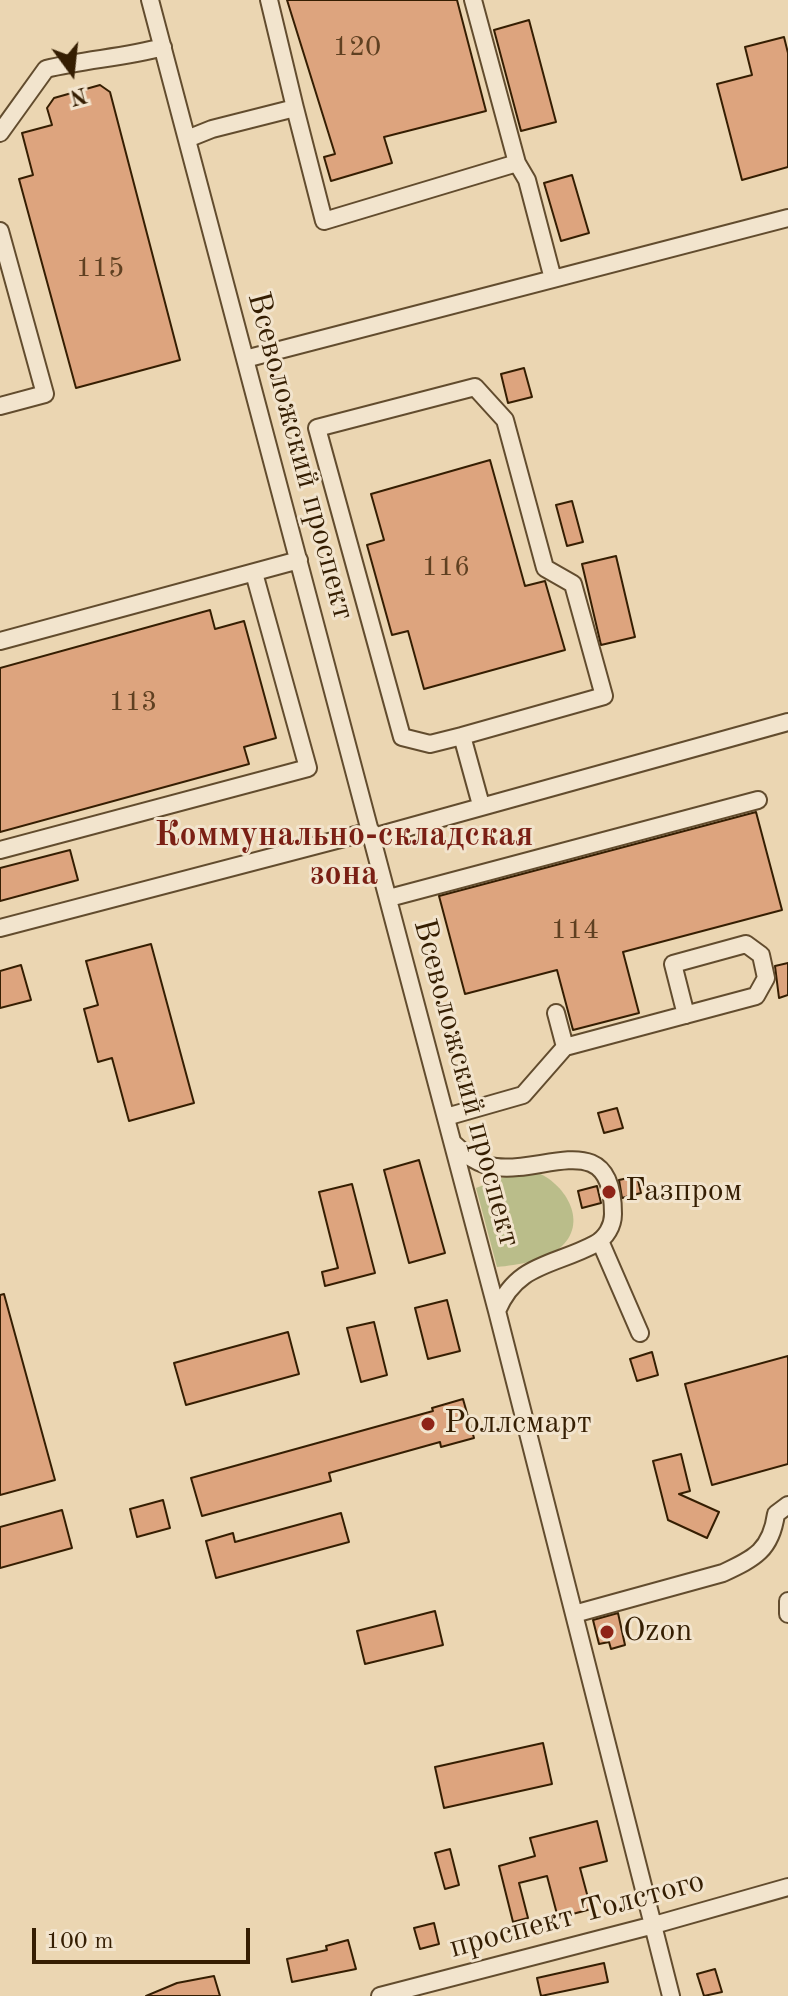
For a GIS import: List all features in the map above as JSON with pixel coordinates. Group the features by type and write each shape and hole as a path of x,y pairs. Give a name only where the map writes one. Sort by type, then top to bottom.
{"street":[{"name":"Всеволожский проспект","path":"150,0 497,1311 671,1996"},
{"path":"269,0 324,221 517,163"},
{"path":"473,0 517,163 527,180 553,279"},
{"path":"0,133 46,69 100,56 120,58 163,47"},
{"path":"187,139 295,108"},
{"path":"245,359 788,218"},
{"path":"0,231 2,249 45,394 0,406"},
{"path":"475,387 505,420 545,568 573,584 604,696 462,736 430,744 402,737 317,428 475,387"},
{"path":"0,641 299,560"},
{"path":"0,850 308,768 254,573"},
{"path":"0,928 372,834 788,722"},
{"path":"462,736 481,805"},
{"path":"389,898 758,800"},
{"path":"446,1117 523,1095 565,1047 686,1015 756,996 766,978 761,955 746,944 673,964 686,1015"},
{"path":"556,1013 565,1047"},
{"path":"453,1143 468,1157 498,1168 566,1158 583,1159 596,1165 605,1178 613,1206 613,1220 600,1241 528,1271 505,1291 497,1311"},
{"path":"600,1241 640,1333"},
{"path":"574,1614 723,1573 744,1563 773,1537 776,1514 788,1505"},
{"path":"788,1601 788,1614"},
{"name":"проспект Толстого","path":"380,1996 788,1887"}],"green space":[{"path":"536,1172 555,1184 569,1203 573,1214 570,1236 562,1246 540,1259 497,1267 476,1188 512,1174"}],"building":[{"path":"287,0 457,0 486,111 384,137 392,163 331,181 324,157 335,154"},
{"path":"529,20 556,122 521,131 494,30"},
{"path":"784,37 788,53 788,167 742,180 717,84 752,75 745,47"},
{"path":"100,85 110,92 180,360 76,388 19,179 33,175 22,133 52,125 47,108 54,98"},
{"path":"572,175 589,233 561,241 544,183"},
{"path":"524,368 532,397 508,403 501,374"},
{"path":"490,460 525,586 545,581 565,650 424,689 408,631 392,635 367,545 384,540 371,494"},
{"path":"572,501 583,542 567,546 556,505"},
{"path":"616,556 635,637 601,645 582,564"},
{"path":"210,610 215,629 244,621 276,738 244,747 249,764 0,832 0,668"},
{"path":"756,812 782,910 623,952 639,1013 573,1030 557,970 465,994 439,896"},
{"path":"70,850 78,880 0,901 0,868"},
{"path":"151,944 194,1103 129,1121 112,1058 98,1062 84,1009 98,1005 86,961"},
{"path":"788,963 788,995 779,998 775,966"},
{"path":"21,965 31,1000 0,1008 0,971"},
{"path":"617,1108 623,1128 604,1133 598,1113"},
{"path":"419,1160 445,1253 409,1263 384,1170"},
{"path":"637,1176 641,1193 622,1198 619,1180"},
{"path":"352,1184 375,1273 325,1286 322,1272 338,1268 319,1192"},
{"path":"597,1186 601,1203 582,1208 578,1191"},
{"path":"4,1294 55,1480 0,1495 0,1295"},
{"path":"447,1300 460,1351 428,1359 415,1308"},
{"path":"374,1322 387,1375 361,1382 347,1328"},
{"path":"288,1332 299,1374 186,1405 174,1363"},
{"path":"652,1352 658,1375 637,1381 630,1359"},
{"path":"788,1356 788,1464 712,1485 685,1384"},
{"path":"463,1399 474,1438 441,1447 440,1442 329,1473 331,1481 202,1516 191,1478 433,1411 432,1408"},
{"path":"681,1454 690,1491 679,1494 719,1512 707,1538 668,1520 653,1461"},
{"path":"163,1500 170,1528 137,1537 130,1509"},
{"path":"62,1510 72,1548 0,1568 0,1527"},
{"path":"341,1513 349,1542 216,1578 206,1541 233,1533 235,1542"},
{"path":"435,1611 443,1645 365,1664 357,1631"},
{"path":"618,1613 625,1645 611,1649 609,1642 599,1644 593,1620"},
{"path":"543,1743 552,1784 444,1808 435,1767"},
{"path":"597,1821 607,1861 580,1868 591,1909 558,1918 547,1876 519,1883 528,1918 513,1922 499,1866 535,1856 530,1838"},
{"path":"450,1849 459,1885 445,1889 435,1853"},
{"path":"434,1923 439,1944 420,1949 414,1928"},
{"path":"348,1940 356,1969 292,1982 287,1959 327,1950 326,1946"},
{"path":"604,1963 608,1982 541,1996 537,1978"},
{"path":"715,1969 722,1992 704,1996 697,1974"},
{"path":"214,1976 220,1996 146,1996 177,1983"}],"place":[{"name":"Газпром","path":"609,1192"},
{"name":"Роллсмарт","path":"428,1424"},
{"name":"Ozon","path":"607,1632"}],"district":[{"name":"Коммунально-складская зона","path":"344,856"}]}
